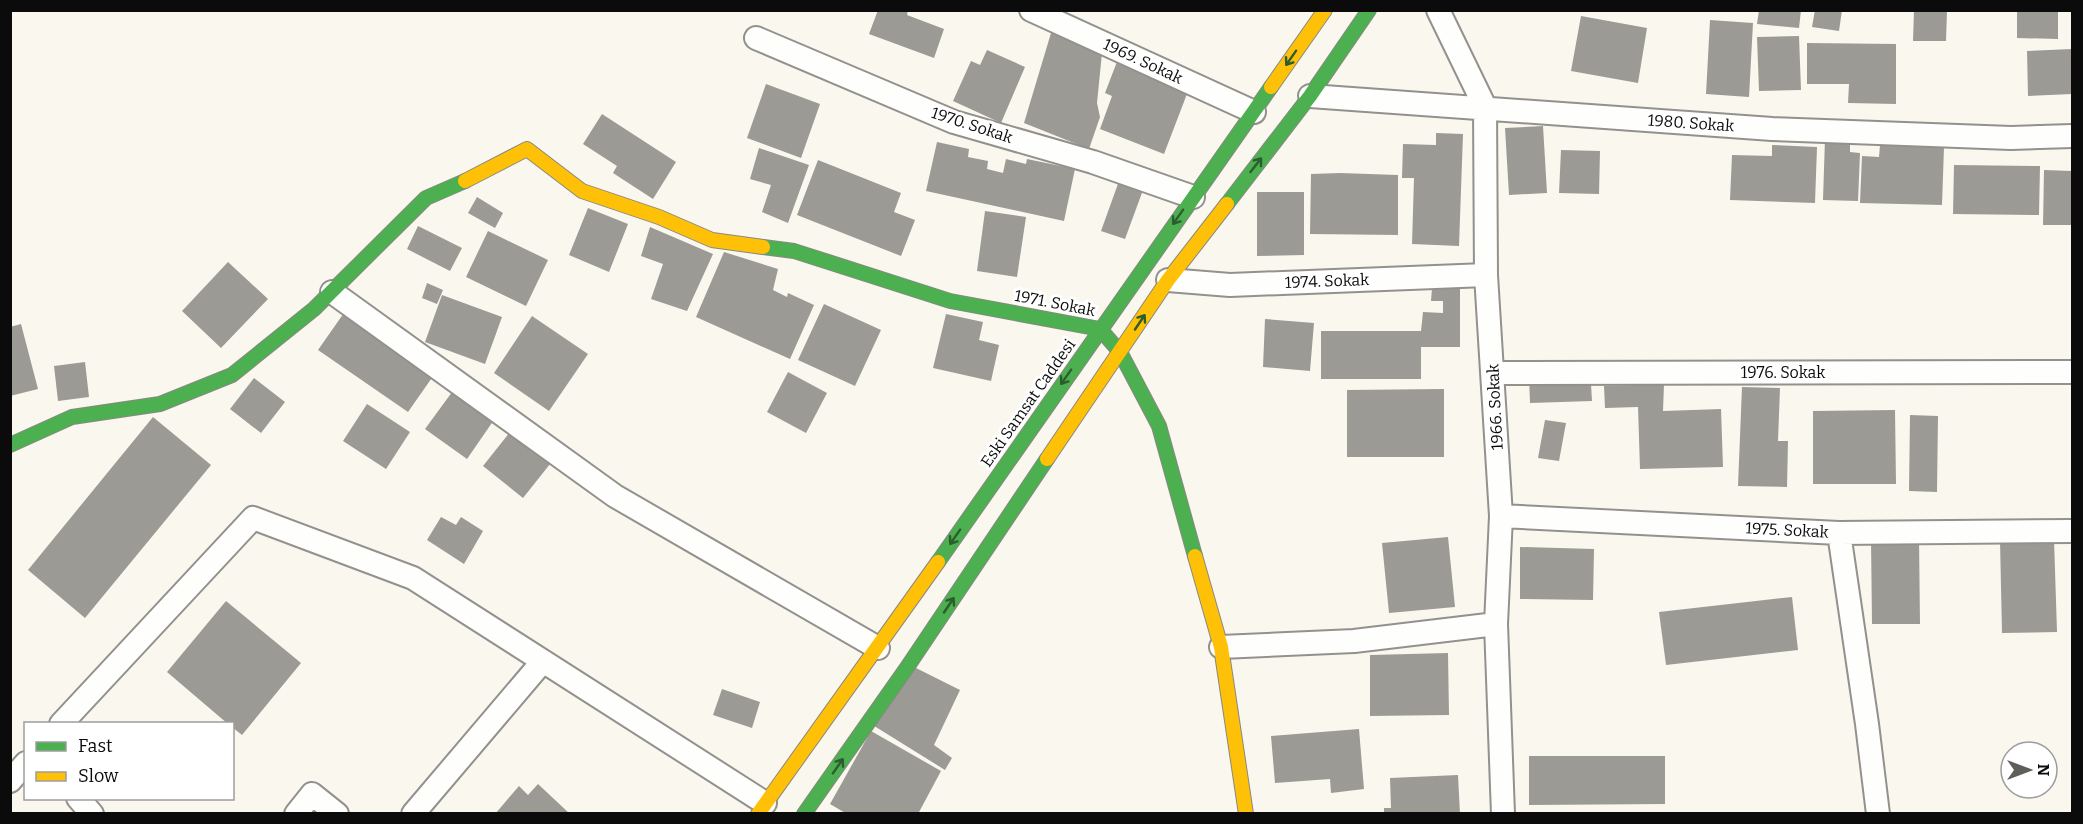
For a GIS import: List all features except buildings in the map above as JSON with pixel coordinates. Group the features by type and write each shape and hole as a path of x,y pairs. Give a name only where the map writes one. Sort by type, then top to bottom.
{"street":[{"name":"1969. Sokak","path":"1031,10 1254,112"},
{"name":"Eski Samsat Caddesi","path":"761,808 878,648 1325,10"},
{"path":"804,813 915,656 1168,280 1310,96 1370,10"},
{"name":"1966. Sokak","path":"1437,10 1485,107 1486,275 1501,516 1496,624 1503,813"},
{"name":"1970. Sokak","path":"756,38 954,122 1093,162 1193,197"},
{"name":"1980. Sokak","path":"1310,96 1772,129 2011,138 2073,136"},
{"name":"1971. Sokak","path":"333,292 426,198 469,179 527,148 582,191 659,217 712,240 794,251 950,301 1100,329 1120,352 1159,426 1221,647 1246,813"},
{"name":"1974. Sokak","path":"1168,280 1230,285 1486,275"},
{"path":"10,445 72,417 160,404 232,375 333,292 615,496 878,648"},
{"name":"1976. Sokak","path":"1493,373 2073,372"},
{"name":"1975. Sokak","path":"1501,516 1839,533 2073,531"},
{"path":"62,722 253,518 413,578 543,661 761,808"},
{"path":"1839,533 1868,724 1878,813"},
{"path":"1221,647 1354,641 1496,624"},
{"path":"413,813 543,661"},
{"path":"10,781 24,765"},
{"path":"296,813 312,794 337,813"},
{"path":"80,800 92,813"}],"traffic: fast":[{"path":"1227,204 1310,96 1369,10"},
{"path":"938,562 1271,87"},
{"path":"10,445 72,417 160,404 232,375 314,309 426,198 465,181"},
{"path":"763,247 794,251 950,301 1100,329 1120,352 1159,426 1195,556"},
{"path":"804,814 908,666 1047,459"}],"traffic: slow":[{"path":"1271,87 1325,10"},
{"path":"465,181 527,149 582,191 659,217 712,240 763,247"},
{"path":"1047,459 1168,280 1227,204"},
{"path":"1195,556 1221,647 1246,814"},
{"path":"758,814 938,562"}]}
